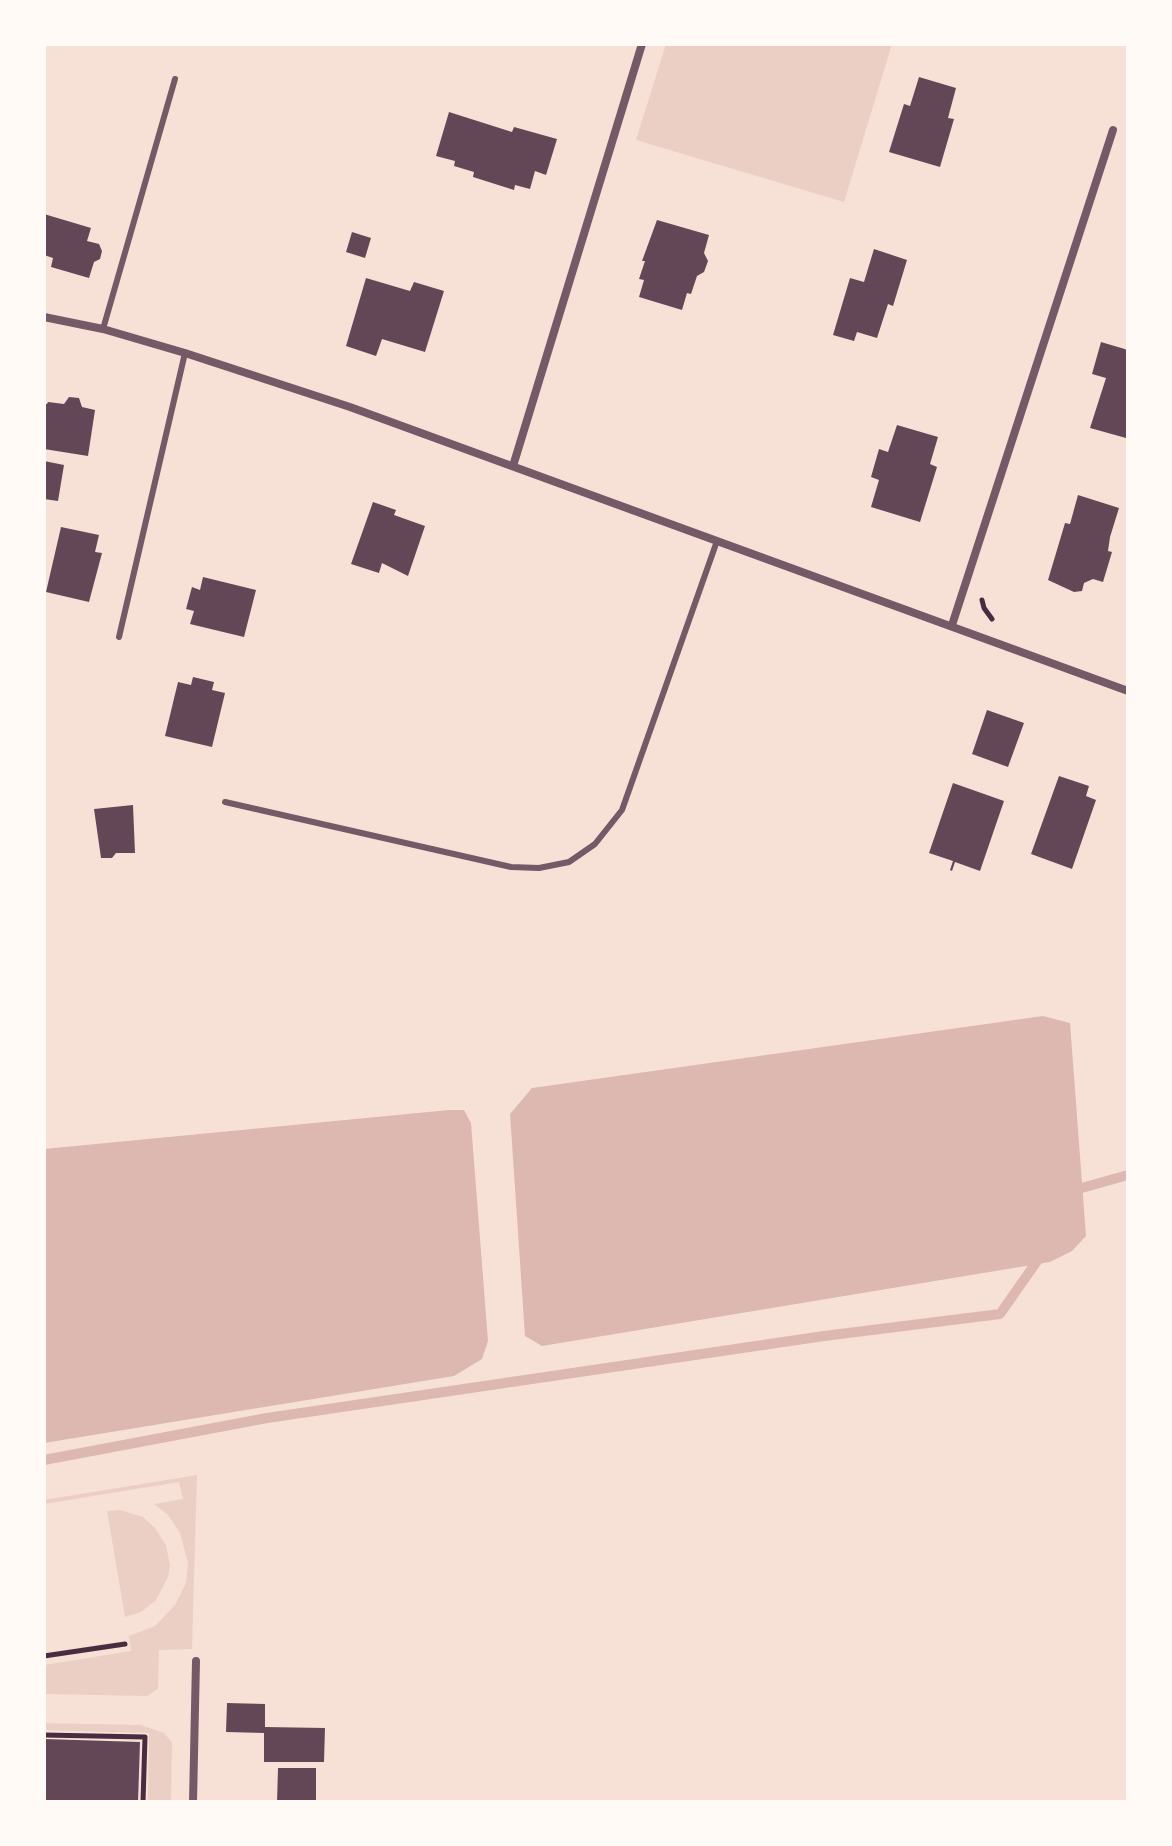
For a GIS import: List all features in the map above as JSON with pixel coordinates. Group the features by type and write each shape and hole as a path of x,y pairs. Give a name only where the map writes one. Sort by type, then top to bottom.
{"street":[{"path":"513,466 642,44"},
{"path":"952,625 1113,130"},
{"path":"44,317 103,329 185,353 361,411 1128,691"},
{"path":"193,1802 196,1661"}],"lane":[{"path":"103,329 175,79"},
{"path":"119,637 185,353"},
{"path":"225,802 511,867 539,868 569,862 595,844 622,810 717,541"}],"path":[{"path":"44,1656 125,1644"},
{"path":"44,1735 145,1737 143,1802"}],"shaded area":[{"path":"666,44 892,44 844,202 636,140"},
{"path":"1043,1016 1070,1023 1086,1236 1072,1251 1050,1262 542,1346 525,1336 510,1114 532,1088"},
{"path":"464,1110 471,1123 488,1341 482,1359 454,1376 44,1443 44,1149"},
{"path":"197,1475 192,1649 159,1650 158,1689 147,1696 44,1694 44,1665 131,1651 129,1636 155,1626 175,1605 186,1583 188,1563 180,1533 168,1515 154,1504 183,1499 179,1482 44,1504 44,1500"},
{"path":"120,1510 143,1517 154,1527 166,1545 170,1565 168,1577 156,1600 141,1612 125,1617 107,1511"},
{"path":"44,1723 141,1725 164,1733 172,1742 171,1802 148,1802 149,1733 44,1730"}],"building":[{"path":"919,77 956,88 948,118 954,119 940,167 889,152 904,104 910,106"},
{"path":"449,112 512,132 514,127 557,139 546,175 535,171 530,189 515,185 514,190 473,177 474,172 454,166 455,161 436,156"},
{"path":"44,214 91,228 87,241 99,244 102,251 100,259 94,262 89,278 51,267 53,258 44,255"},
{"path":"657,220 709,235 704,253 708,261 704,272 697,276 691,294 687,293 682,310 639,297 644,280 639,279 645,261 642,261"},
{"path":"352,232 371,238 365,258 346,252"},
{"path":"874,249 907,260 893,306 888,304 877,338 857,332 854,341 833,335 850,278 864,282"},
{"path":"366,278 410,291 414,282 444,291 425,352 382,339 376,356 346,346"},
{"path":"1101,342 1128,350 1126,438 1090,428 1106,378 1092,374"},
{"path":"69,397 79,398 82,407 95,410 88,456 44,449 44,404 64,404"},
{"path":"897,425 938,437 930,464 937,467 920,522 871,507 879,480 871,477 879,449 888,452"},
{"path":"44,461 64,465 58,501 44,499"},
{"path":"1078,495 1119,508 1110,537 1108,551 1112,552 1103,582 1093,579 1084,583 1082,591 1074,592 1048,580 1065,523 1070,524"},
{"path":"373,502 396,510 394,515 425,526 408,576 382,563 379,573 351,564"},
{"path":"61,527 99,535 95,552 102,553 89,602 46,592"},
{"path":"203,577 256,590 244,637 190,624 194,611 186,609 192,587 200,590"},
{"path":"193,677 214,682 212,690 225,693 212,747 165,736 178,682 191,685"},
{"path":"987,710 1024,723 1008,767 972,754"},
{"path":"1059,776 1089,786 1086,796 1096,800 1072,869 1031,854"},
{"path":"953,783 1004,801 980,871 955,862 952,871 953,861 929,853"},
{"path":"133,805 135,853 116,853 112,858 101,858 94,809"},
{"path":"227,1703 265,1704 265,1727 325,1728 324,1762 264,1762 264,1733 226,1732"},
{"path":"44,1739 140,1742 138,1802 44,1802"},
{"path":"278,1768 316,1768 316,1802 277,1802"}],"waterway":[{"path":"1075,1194 1078,1189 1128,1175"},
{"path":"44,1460 267,1418 824,1336 1000,1314 1042,1254"}]}
